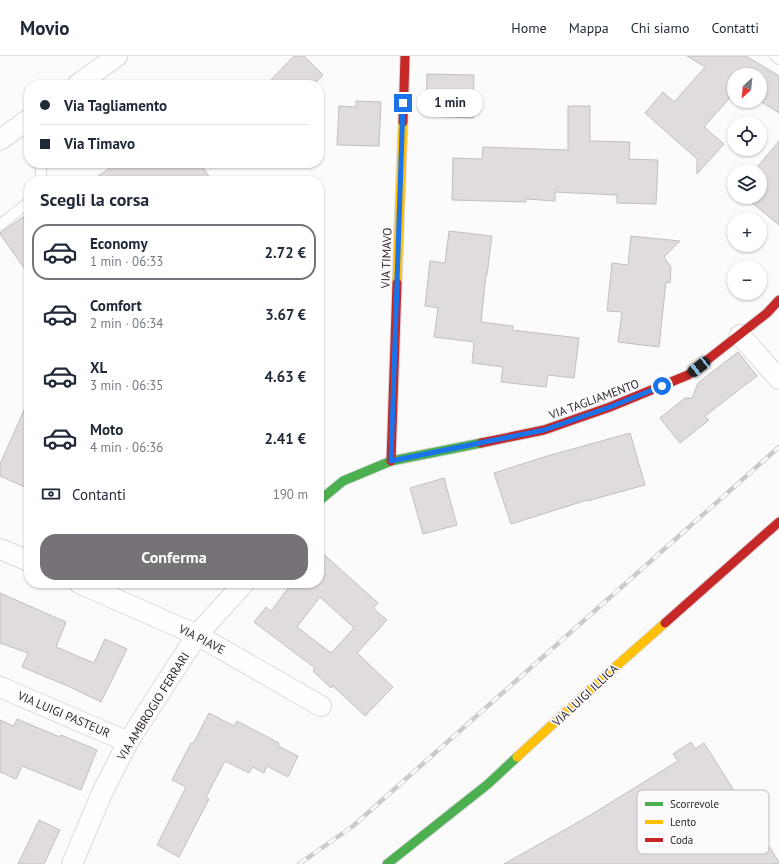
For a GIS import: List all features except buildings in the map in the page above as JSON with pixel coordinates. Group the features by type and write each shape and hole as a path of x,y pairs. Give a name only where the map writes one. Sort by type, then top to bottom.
{"street":[{"path":"84,80 116,56"},
{"name":"VIA TIMAVO","path":"391,461 405,56"},
{"path":"0,140 24,123"},
{"name":"VIA TAGLIAMENTO","path":"391,461 544,430 610,407 688,375 767,313 779,300"},
{"path":"740,335 779,379"},
{"path":"324,497 343,481 391,461"},
{"name":"VIA LUIGI ILLICA","path":"387,864 488,784 604,677 779,522"},
{"path":"0,549 24,559"},
{"name":"VIA PIAVE","path":"90,588 197,635 321,706"},
{"name":"VIA AMBROGIO FERRARI","path":"72,864 102,793 128,742 197,635 239,588"},
{"name":"VIA LUIGI PASTEUR","path":"0,687 128,742"}],"lane":[{"path":"775,56 779,59"},
{"path":"0,225 24,206"}],"railway":[{"path":"299,864 353,826 779,447"}],"traffic: fast":[{"path":"324,497 343,481 391,461 481,443"},
{"path":"387,864 488,784 517,757"}],"traffic: slow":[{"path":"397,283 403,122"},
{"path":"517,757 665,623"}],"traffic: jam":[{"path":"403,122 405,56"},
{"path":"391,461 397,283"},
{"path":"481,443 544,430 610,407 688,375 767,313 779,300"},
{"path":"665,623 779,522"}],"route":[{"path":"403,103 391,461 544,430 610,407 662,386"}]}
